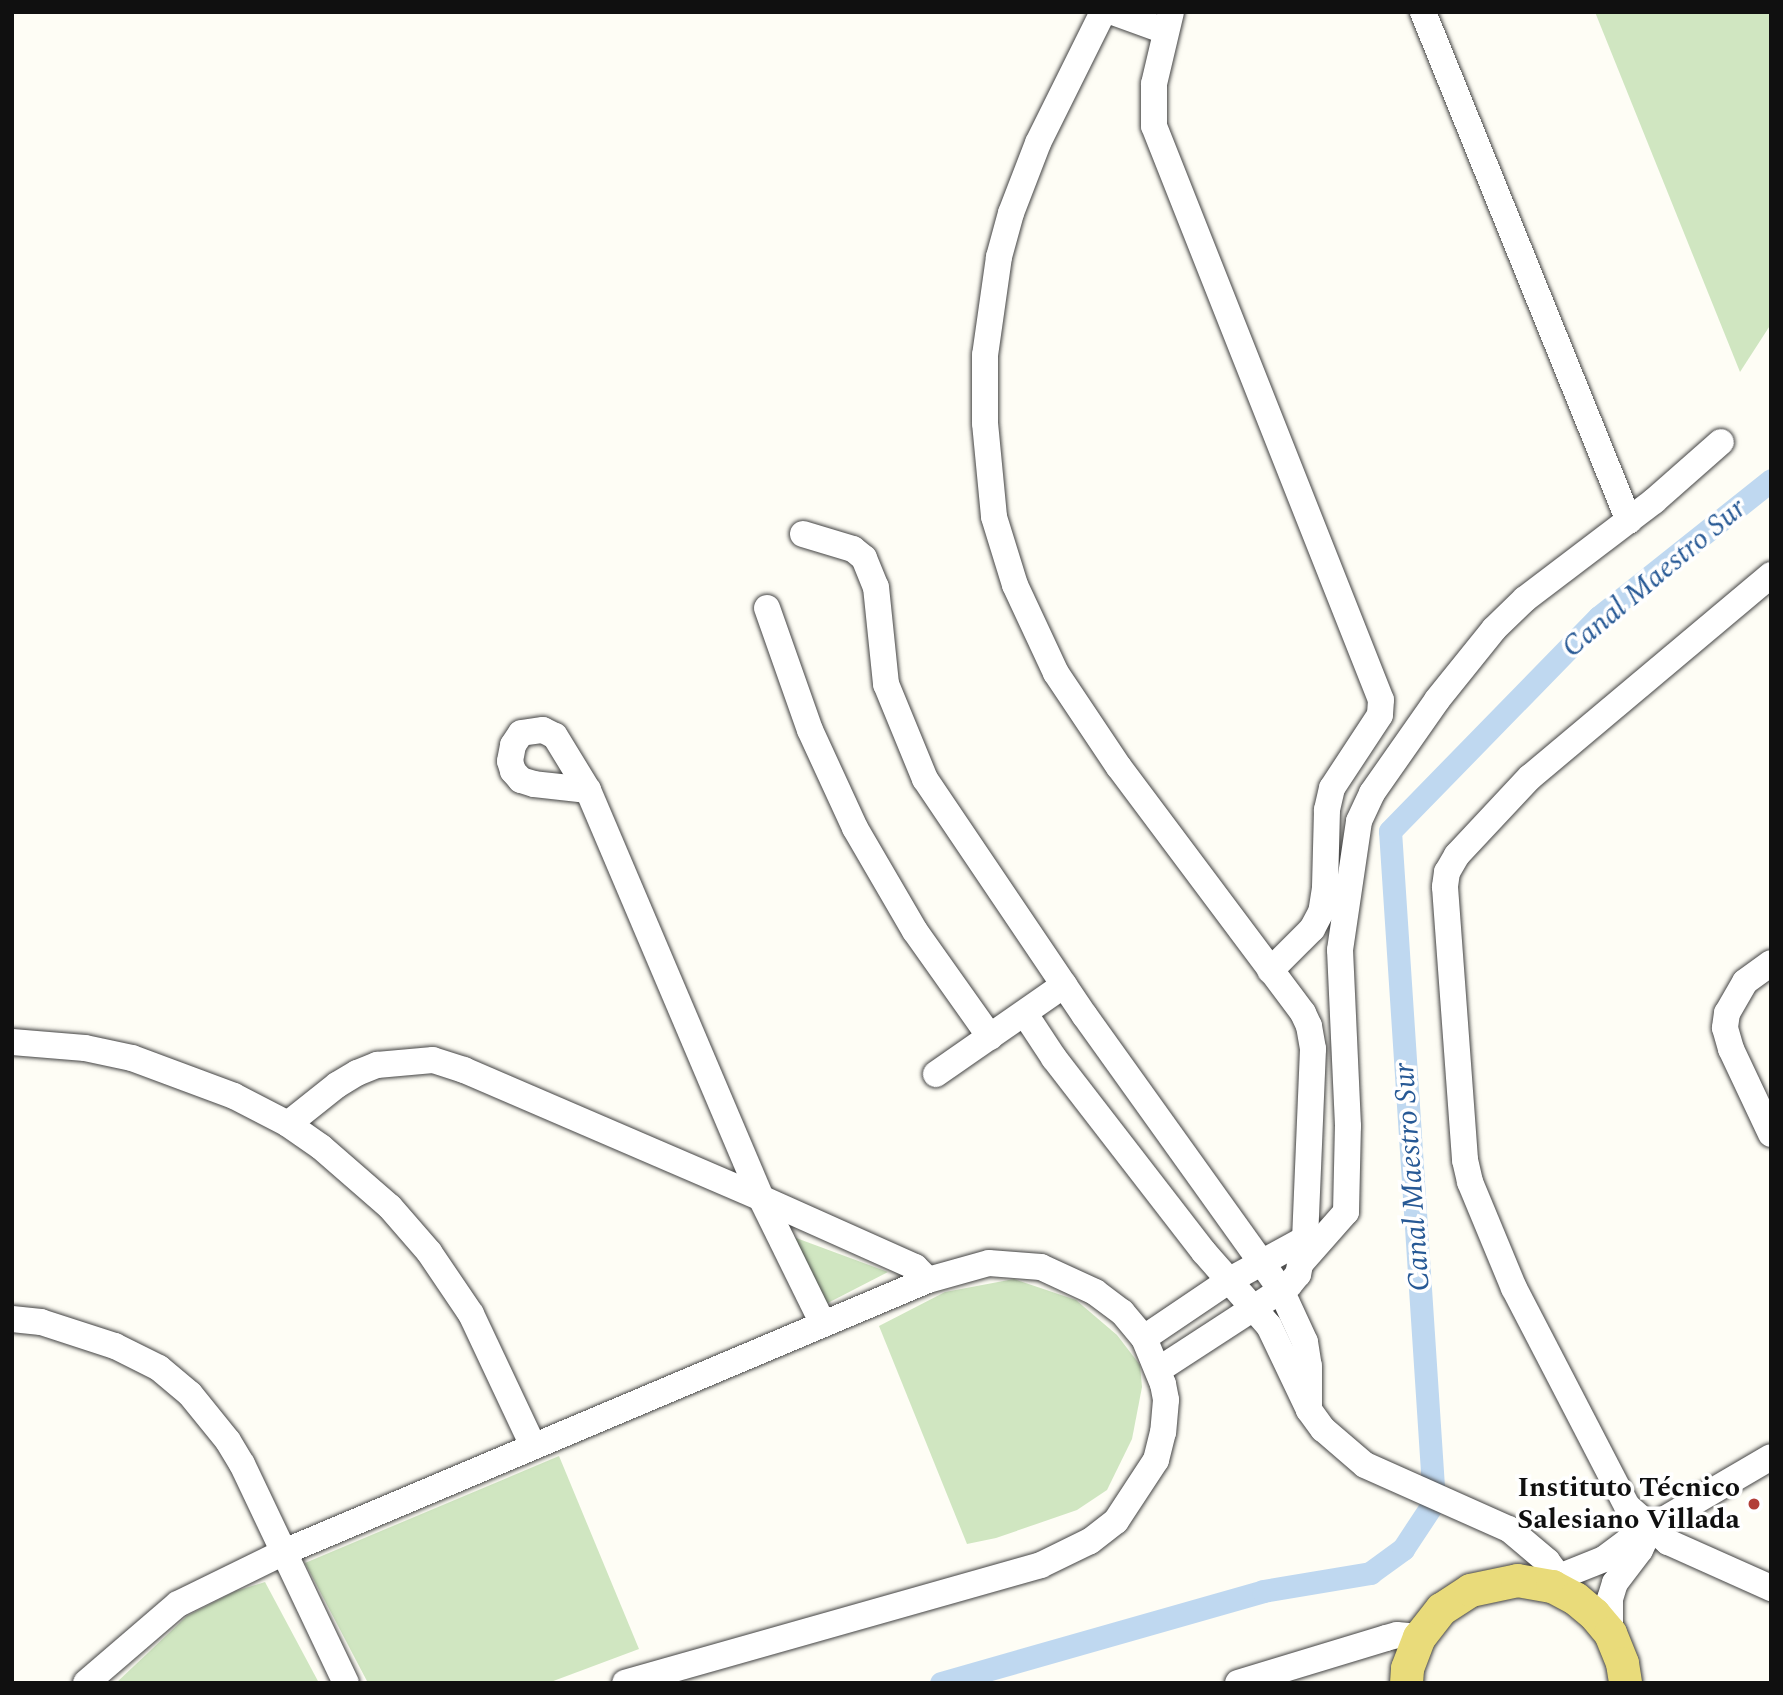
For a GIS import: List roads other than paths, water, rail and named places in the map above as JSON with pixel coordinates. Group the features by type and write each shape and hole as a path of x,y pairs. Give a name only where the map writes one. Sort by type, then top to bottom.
{"main road":[{"path":"1406,1683 1407,1668 1419,1637 1441,1609 1470,1590 1549,1584 1594,1614 1610,1633 1622,1663 1625,1683"}],"street":[{"path":"1103,12 1038,143 1011,213 999,257 985,355 985,423 994,517 1015,585 1035,631 1078,711 1303,1013 1310,1026 1313,1049 1303,1251 1297,1274 1281,1290 1158,1370"},
{"path":"1113,12 1168,22 1152,107 1154,126 1163,156 1381,701 1380,715 1332,788 1327,810 1325,888 1321,912 1312,929 1270,971"},
{"path":"1423,12 1629,521"},
{"path":"1144,1338 1230,1280 1262,1264 1303,1251 1346,1212 1349,1126 1340,950 1359,821 1396,756 1494,629 1525,599 1629,521 1721,442"},
{"path":"803,534 853,549 868,564 876,587 886,684 925,779 1064,985 1281,1290 1305,1342 1309,1366 1309,1410"},
{"path":"1771,575 1530,777 1457,855 1446,880 1465,1160 1470,1182 1514,1288 1627,1506 1650,1528 1684,1551 1771,1588"},
{"path":"767,608 810,730 855,828 915,930 990,1037"},
{"path":"588,790 761,1198 823,1324"},
{"path":"1771,963 1745,982 1727,1013 1725,1028 1731,1049 1771,1134"},
{"path":"936,1074 1064,985"},
{"path":"1025,1014 1054,1058 1230,1280 1254,1306 1279,1344 1309,1410 1323,1429 1353,1457 1402,1483 1508,1529 1531,1545 1549,1584"},
{"path":"12,1042 85,1048 132,1058 234,1096 288,1124 390,1207 429,1252 471,1314 533,1446"},
{"path":"288,1124 337,1085 357,1073 377,1065 433,1060 464,1070 761,1198 905,1262 928,1280"},
{"path":"86,1683 178,1604 284,1552 928,1280 989,1263 1041,1267 1095,1292 1122,1312 1144,1338 1158,1370 1166,1401 1163,1432 1156,1460 1116,1521 1090,1541 1041,1565 625,1683"},
{"path":"12,1318 41,1322 115,1346 159,1368 190,1394 221,1432 242,1464 346,1683"},
{"path":"1549,1584 1595,1563 1771,1457"},
{"path":"1610,1633 1610,1599 1615,1583 1640,1550 1650,1528"},
{"path":"1515,1536 1520,1557 1549,1584"},
{"path":"1595,1563 1615,1583"},
{"path":"1238,1683 1397,1635 1419,1637"}],"waterway":[{"name":"Canal Maestro Sur","path":"941,1683 1263,1591 1370,1573 1403,1549 1434,1502 1390,831 1599,617 1771,480"}],"place":[{"name":"Instituto Técnico Salesiano Villada","path":"1754,1504"}]}
